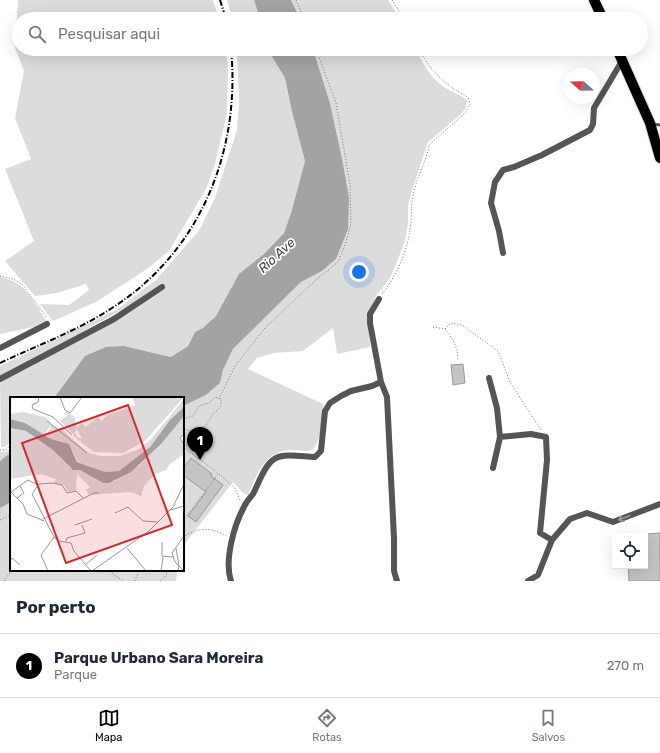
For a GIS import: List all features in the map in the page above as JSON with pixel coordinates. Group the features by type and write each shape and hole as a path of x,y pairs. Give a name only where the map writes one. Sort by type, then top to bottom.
{"main road":[{"path":"594,0 600,12"},
{"path":"620,56 650,124 660,157"}],"street":[{"path":"503,253 499,230 491,203 495,182 503,170 542,155 590,130 593,124 594,108 622,61"},
{"path":"0,378 114,319 162,287"},
{"path":"378,299 370,314 370,323 381,382 387,397 394,538 394,571 397,581"},
{"path":"0,348 47,324"},
{"path":"490,378 497,408 500,437 493,468"},
{"path":"230,581 228,574 233,537 243,507 252,494 260,477 273,460 284,455 315,457 321,451 325,411 330,403 351,391 372,386 381,382"},
{"path":"500,437 531,434 546,437 547,460 540,533 552,540"},
{"path":"528,581 538,575 552,540 570,519 587,513 613,522 660,504"}],"lane":[{"path":"650,124 660,125"}],"path":[{"path":"296,0 301,12"},
{"path":"392,0 400,12"},
{"path":"219,399 235,366 265,328 317,279 338,262 345,245 351,224 350,184 336,103 319,56"},
{"path":"378,299 392,281 407,249 411,219 411,205 414,190 428,154 429,145 465,113 470,104 468,97 459,93 438,77 422,56"},
{"path":"0,276 13,278 22,284 49,322 47,324"},
{"path":"444,329 451,322 462,325 498,351 510,382 546,437"},
{"path":"434,327 444,329 454,340 458,359"},
{"path":"184,419 193,416 199,406 209,403 214,397 221,399 221,406 212,414 206,426 193,433 190,441 184,447"},
{"path":"184,428 193,433"},
{"path":"0,450 6,450 10,445"},
{"path":"184,449 218,473 235,488 243,507"},
{"path":"184,520 218,473"},
{"path":"0,520 10,515"},
{"path":"184,536 191,532 199,530 213,530 233,537"},
{"path":"4,581 11,571"},
{"path":"108,571 123,581"},
{"path":"135,581 139,571"},
{"path":"160,581 168,571"}],"shaded area":[{"path":"18,0 213,0 217,12 17,12"},
{"path":"227,0 254,0 258,12 231,12"},
{"path":"291,0 388,0 396,12 297,12"},
{"path":"18,56 226,56 228,63 227,113 215,164 206,189 169,251 147,269 96,302 53,321 40,304 69,305 89,290 86,284 57,293 35,296 5,261 34,241 5,169 31,159 15,118 24,71"},
{"path":"237,56 272,56 285,78 305,161 284,233 264,254 224,302 216,316 203,328 195,332 188,346 172,357 124,346 85,356 55,397 10,397 10,442 5,447 1,447 0,379 66,346 164,285 162,283 129,306 0,377 0,366 116,310 156,280 200,229 215,198 237,130 239,102"},
{"path":"315,56 420,56 424,65 439,84 467,100 466,108 460,115 428,142 408,205 408,223 405,240 390,278 376,296 369,311 370,347 337,354 333,328 303,351 274,353 257,358 248,369 323,404 321,428 316,446 309,451 285,450 270,458 259,471 248,495 243,493 233,482 184,545 184,406 206,395 220,383 223,370 233,349 301,282 322,271 336,259 349,197 330,103"},
{"path":"0,277 9,279 23,288 33,299 46,321 33,327 0,334"},
{"path":"10,448 10,453 0,461 0,452 7,451"},
{"path":"10,503 10,571 178,571 176,581 0,581 0,508"}],"water":[{"path":"254,0 291,0 297,12 258,12"},
{"name":"Rio Ave","path":"272,56 315,56 330,103 349,197 348,229 336,259 322,271 301,282 233,349 223,370 220,383 206,395 184,406 184,397 55,397 85,356 106,347 124,346 171,357 188,346 195,332 203,328 216,316 239,274 264,254 284,233 305,161 285,78"},
{"path":"10,453 10,503 0,508 0,461"}],"building":[{"path":"463,364 465,383 453,385 451,365"},
{"path":"191,458 212,474 211,476 223,485 196,522 188,516 206,492 184,476 184,467"},
{"path":"660,533 660,581 629,581 628,569 648,569 648,534"}],"railway":[{"path":"220,0 224,12"},
{"path":"0,363 71,331 112,308 143,285 169,258 191,228 208,196 221,161 229,125 232,87 231,56"}],"place":[{"name":"Parque Urbano Sara Moreira","path":"200,460"}]}
